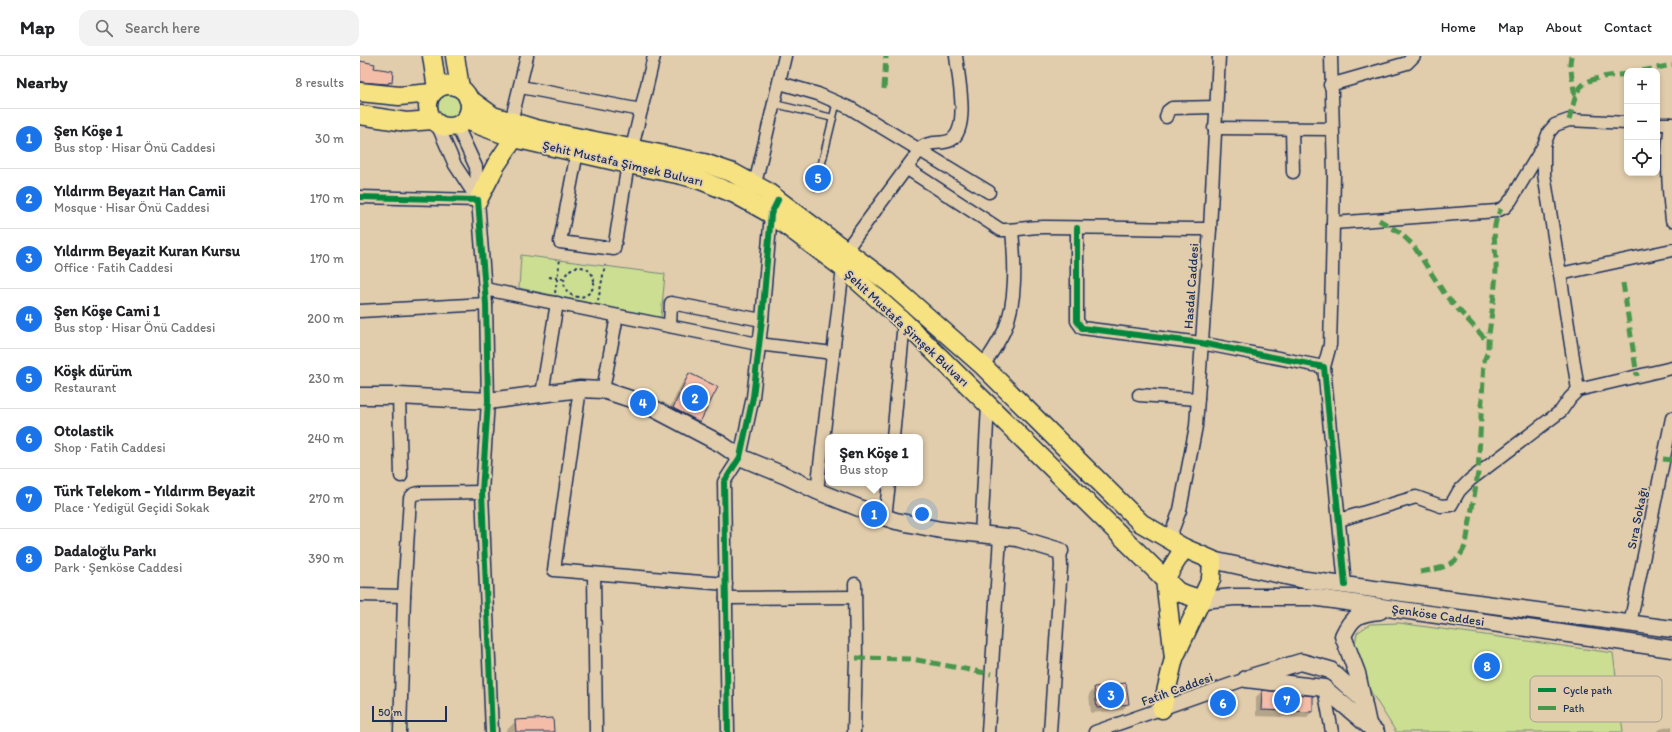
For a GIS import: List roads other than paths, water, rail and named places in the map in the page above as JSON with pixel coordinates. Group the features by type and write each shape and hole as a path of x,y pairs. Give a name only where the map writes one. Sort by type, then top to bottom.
{"main road":[{"path":"432,56 435,91 429,98 428,110 435,122"},
{"path":"360,114 406,122 435,122 449,128 461,123 470,109 464,93 455,56"},
{"path":"360,92 399,96 435,91 448,85 464,93"},
{"name":"Şehit Mustafa Şimşek Bulvarı","path":"464,93 512,130 577,152 704,163 733,173 755,184 774,207 904,322 1164,579 1178,592 1202,600"},
{"name":"Şehit Mustafa Şimşek Bulvarı","path":"461,123 512,130 630,156 774,207 846,250 889,283 983,366 1141,523 1176,543 1212,560"},
{"path":"478,200 512,130"},
{"path":"360,396 399,396 488,401 580,389 603,390 643,404 664,414 721,444 740,457 852,506 885,518 940,530 1017,538 1060,551"},
{"path":"1174,658 1164,579 1176,543"},
{"path":"1162,709 1174,658 1211,579 1212,560"},
{"name":"Şenköse Caddesi","path":"1212,560 1299,579 1672,629"},
{"name":"Şenköse Caddesi","path":"1202,600 1234,597 1312,597 1672,649"},
{"path":"1372,728 1363,700 1357,673 1343,636 1353,620 1363,612 1397,609"},
{"path":"1246,679 1301,662 1330,670 1363,700"},
{"path":"1246,679 1324,688 1372,728"}],"street":[{"path":"512,130 527,56"},
{"path":"577,152 560,242 614,250 630,156 654,56"},
{"path":"755,184 780,83 785,56"},
{"path":"846,250 919,149 928,143 949,141 953,139 960,130 961,97 956,56"},
{"name":"Hasdal Caddesi","path":"1176,543 1180,510 1196,426 1210,229 1214,128 1219,56"},
{"path":"1331,56 1330,85 1334,175 1333,223 1330,345 1324,367 1345,585"},
{"path":"1330,85 1407,63 1414,56"},
{"path":"780,83 837,101 989,192"},
{"path":"520,87 642,110"},
{"path":"1166,117 1168,111 1172,108 1216,106"},
{"path":"1333,223 1497,211 1505,207 1511,200 1544,145 1552,128 1563,121 1576,120 1624,123"},
{"path":"435,122 455,165 478,200"},
{"path":"461,123 476,167 486,304 488,401 482,492 484,577 492,700 492,732"},
{"path":"1660,124 1671,124 1668,142 1667,172 1672,220"},
{"path":"1214,128 1332,129"},
{"path":"1292,129 1293,172"},
{"path":"1544,145 1544,174 1578,390"},
{"path":"906,168 1001,230 1043,227 1152,230 1210,229"},
{"path":"360,197 478,200"},
{"path":"728,732 724,482 740,457 753,397 774,207"},
{"path":"1077,228 1077,321 1079,326 1086,330 1201,343 1324,367"},
{"path":"983,366 1000,339 1010,314 1015,260 1012,230"},
{"path":"1560,274 1672,250"},
{"path":"817,491 843,268"},
{"path":"485,289 758,344 833,352"},
{"path":"542,394 555,303"},
{"path":"670,326 671,303 762,320"},
{"path":"360,311 486,304"},
{"path":"603,390 617,316"},
{"path":"893,434 904,322"},
{"path":"1339,520 1416,497 1441,506 1451,505 1460,491 1470,480 1561,412 1570,398 1578,390 1672,368"},
{"path":"580,389 554,570 726,584"},
{"path":"1139,395 1198,399"},
{"path":"399,396 401,476"},
{"path":"981,535 988,405"},
{"name":"Sıra Sokağı","path":"1630,624 1672,418"},
{"path":"885,518 889,486"},
{"path":"400,732 404,596 410,498 419,492 482,492"},
{"path":"988,732 1000,536"},
{"path":"1050,732 1061,566 1060,551"},
{"path":"594,574 596,732"},
{"path":"854,732 855,584"},
{"path":"360,595 404,596"},
{"path":"726,598 855,597"},
{"name":"Fatih Caddesi","path":"1095,732 1124,728 1162,709 1246,679"},
{"path":"1324,688 1332,732"}],"lane":[{"path":"816,187 837,101"},
{"path":"775,104 833,118"}],"place":[{"name":"Köşk dürüm","path":"818,178"},
{"name":"Yıldırım Beyazıt Han Camii","path":"695,398"},
{"name":"Şen Köşe Cami 1","path":"643,403"},
{"name":"Şen Köşe 1","path":"874,514"},
{"name":"Dadaloğlu Parkı","path":"1487,666"},
{"name":"Yıldırım Beyazit Kuran Kursu","path":"1111,695"},
{"name":"Türk Telekom - Yıldırım Beyazit","path":"1287,700"},
{"name":"Otolastik","path":"1223,703"}]}
